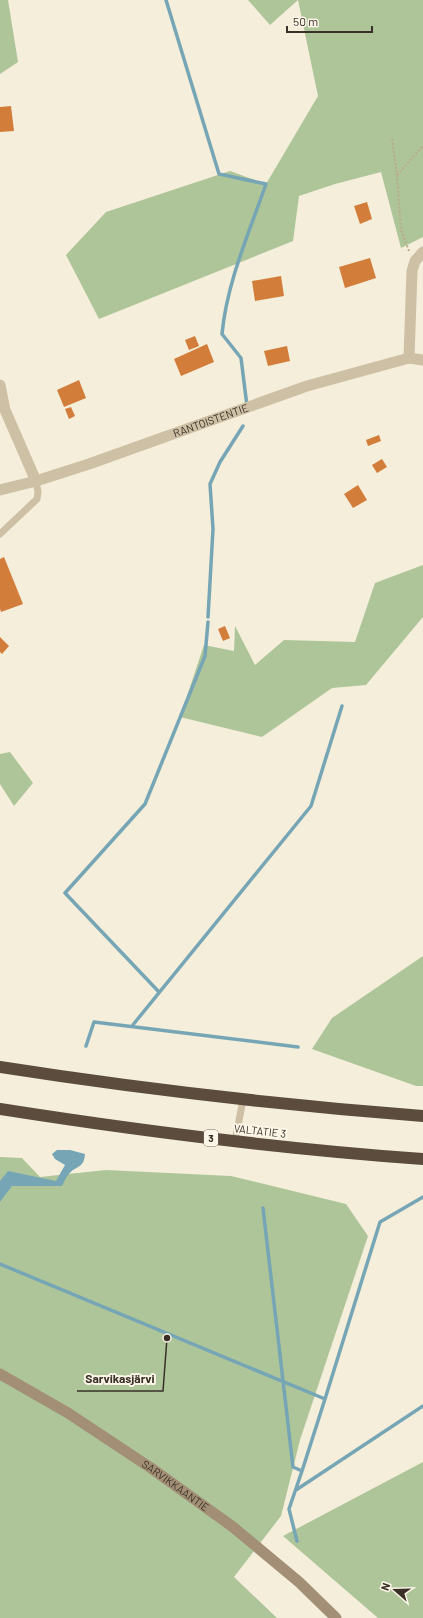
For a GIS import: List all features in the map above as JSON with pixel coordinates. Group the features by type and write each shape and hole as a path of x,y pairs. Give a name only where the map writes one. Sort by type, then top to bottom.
{"highway":[{"path":"0,1067 57,1076 243,1100 423,1116"},
{"name":"VALTATIE 3","path":"0,1109 235,1141 376,1156 423,1159"}],"main road":[{"name":"SARVIKKAANTIE","path":"0,1374 68,1413 151,1468 233,1527 299,1582 336,1618"}],"street":[{"path":"409,358 412,271 415,261 423,252"},
{"name":"RANTOISTENTIE","path":"0,490 36,481 89,464 307,386 409,358 423,360"},
{"path":"0,385 5,410 36,481"}],"lane":[{"path":"0,534 37,499 38,492 36,481"},
{"path":"235,1141 243,1100"}],"path":[{"path":"392,139 397,175 401,230 409,252 415,261"},
{"path":"397,175 423,146"}],"green space":[{"path":"0,0 8,0 18,62 0,74"},
{"path":"248,0 298,0 270,25"},
{"path":"298,0 423,0 423,237 401,248 381,172 335,184 299,196 293,241 99,319 66,255 106,212 230,171 266,184 318,96"},
{"path":"423,565 423,617 366,685 332,688 262,737 180,717 204,645 234,651 235,626 255,665 284,640 355,642 375,583"},
{"path":"10,752 33,783 14,806 0,784 0,754"},
{"path":"423,956 423,1086 416,1086 312,1049 332,1018"},
{"path":"0,1157 22,1158 40,1177 106,1170 231,1176 346,1204 368,1236 300,1440 281,1516 234,1577 277,1618 0,1618"},
{"path":"423,1462 423,1618 378,1618 283,1536"}],"water":[{"path":"57,1150 70,1150 85,1154 81,1165 68,1175 62,1186 12,1186 0,1202 0,1181 8,1171 56,1181 65,1165 55,1159 52,1154"}],"building":[{"path":"11,106 14,131 0,132 0,107"},
{"path":"367,202 372,219 360,224 354,206"},
{"path":"370,258 376,278 345,288 339,267"},
{"path":"281,276 284,296 255,301 252,281"},
{"path":"195,336 199,346 189,350 185,340"},
{"path":"207,344 214,362 181,376 174,359"},
{"path":"287,346 290,361 268,366 264,351"},
{"path":"79,380 86,398 64,407 57,390"},
{"path":"71,407 75,416 69,419 65,409"},
{"path":"379,435 381,441 368,446 366,440"},
{"path":"382,459 387,467 377,473 372,465"},
{"path":"358,485 367,500 353,508 344,494"},
{"path":"4,557 23,604 1,612 0,559"},
{"path":"225,626 230,638 223,641 218,629"},
{"path":"0,637 9,646 2,654 0,652"}],"waterway":[{"path":"166,0 219,174 266,184 234,277 222,334 241,358 247,406"},
{"path":"208,617 213,529 210,484 220,462 243,426"},
{"path":"159,992 65,893 145,804 205,656 208,622"},
{"path":"132,1026 311,806 342,706"},
{"path":"86,1046 94,1022 298,1047"},
{"path":"325,1399 380,1222 423,1197"},
{"path":"263,1208 293,1467 302,1471 289,1509 297,1541"},
{"path":"0,1264 325,1399 302,1471"},
{"path":"296,1490 423,1406"}],"place":[{"name":"Sarvikasjärvi","path":"167,1338"}]}
